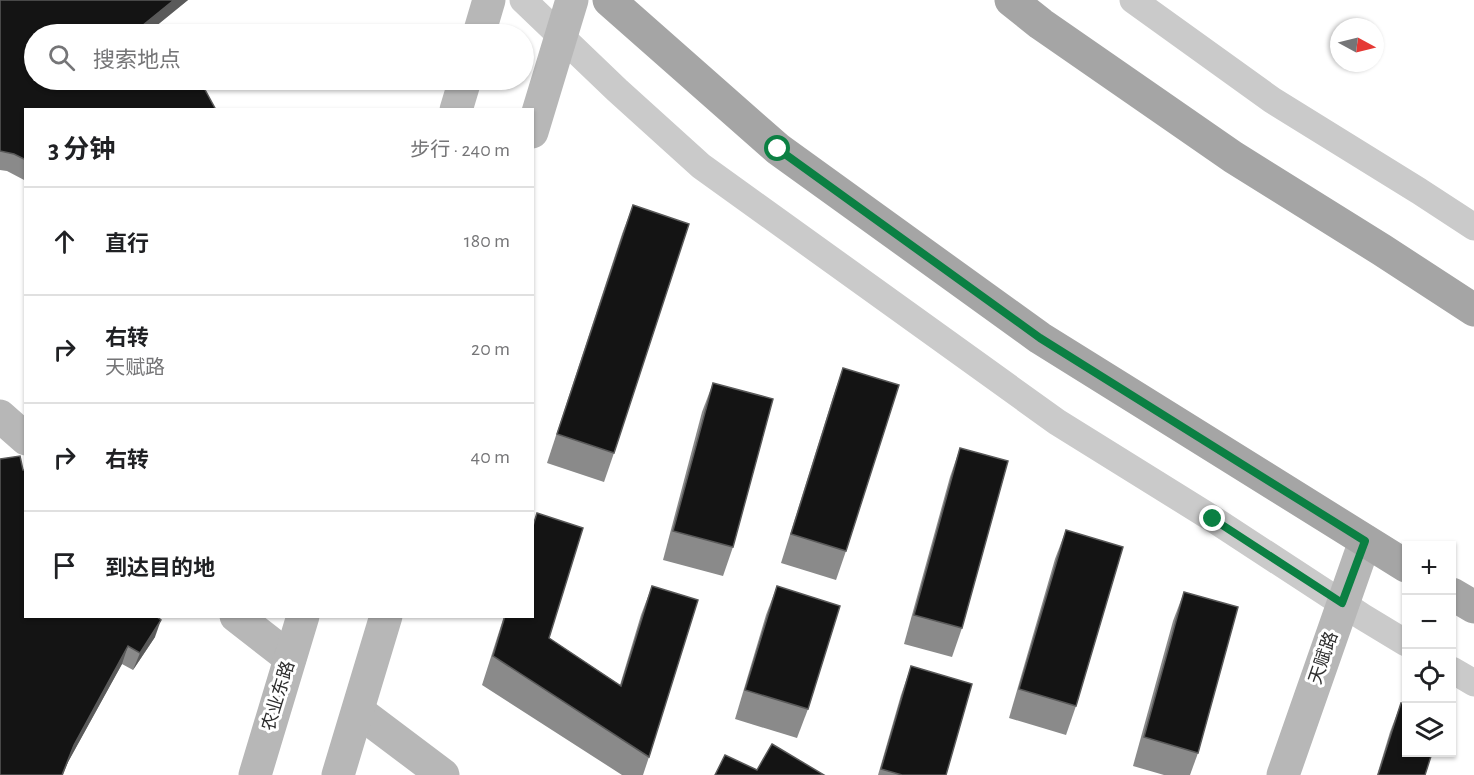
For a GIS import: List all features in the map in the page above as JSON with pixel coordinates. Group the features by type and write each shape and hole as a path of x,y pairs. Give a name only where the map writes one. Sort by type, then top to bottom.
{"main road":[{"path":"482,24 489,0"},
{"path":"534,125 573,0"},
{"path":"609,0 778,149 1040,338 1402,563"},
{"path":"1011,0 1041,24 1233,157 1474,310"},
{"path":"457,108 462,90"},
{"path":"0,416 24,437"},
{"name":"天赋路","path":"1283,775 1365,541"},
{"path":"1454,595 1474,607"},
{"path":"239,618 291,658"},
{"name":"农业东路","path":"255,775 302,618"},
{"path":"338,775 385,618"},
{"path":"358,711 443,775"}],"street":[{"path":"523,0 701,166 1057,422 1402,640"},
{"path":"1133,0 1272,100 1474,227"},
{"path":"1456,672 1474,683"}],"building":[{"path":"0,0 174,0 144,24 24,24 24,90 205,90 215,108 24,108 24,159 0,151"},
{"path":"633,205 689,224 614,453 557,434"},
{"path":"843,368 899,385 846,551 791,534"},
{"path":"713,383 773,399 733,547 673,531"},
{"path":"960,448 1008,461 962,628 914,615"},
{"path":"20,456 24,470 24,618 158,618 161,620 140,653 128,646 74,745 62,775 0,775 0,459"},
{"path":"537,513 583,528 549,638 621,686 652,586 698,600 649,757 493,656 504,618 534,618 534,523"},
{"path":"1066,530 1123,547 1076,706 1019,689"},
{"path":"777,586 840,606 808,709 745,690"},
{"path":"1184,592 1238,607 1198,753 1144,737"},
{"path":"911,666 972,684 946,775 902,775 881,769"},
{"path":"1401,703 1402,757 1431,757 1425,775 1378,775"},
{"path":"772,744 824,775 715,775 725,755 757,770"}],"route":[{"path":"778,149 1040,338 1365,541 1342,603 1213,519"}]}
